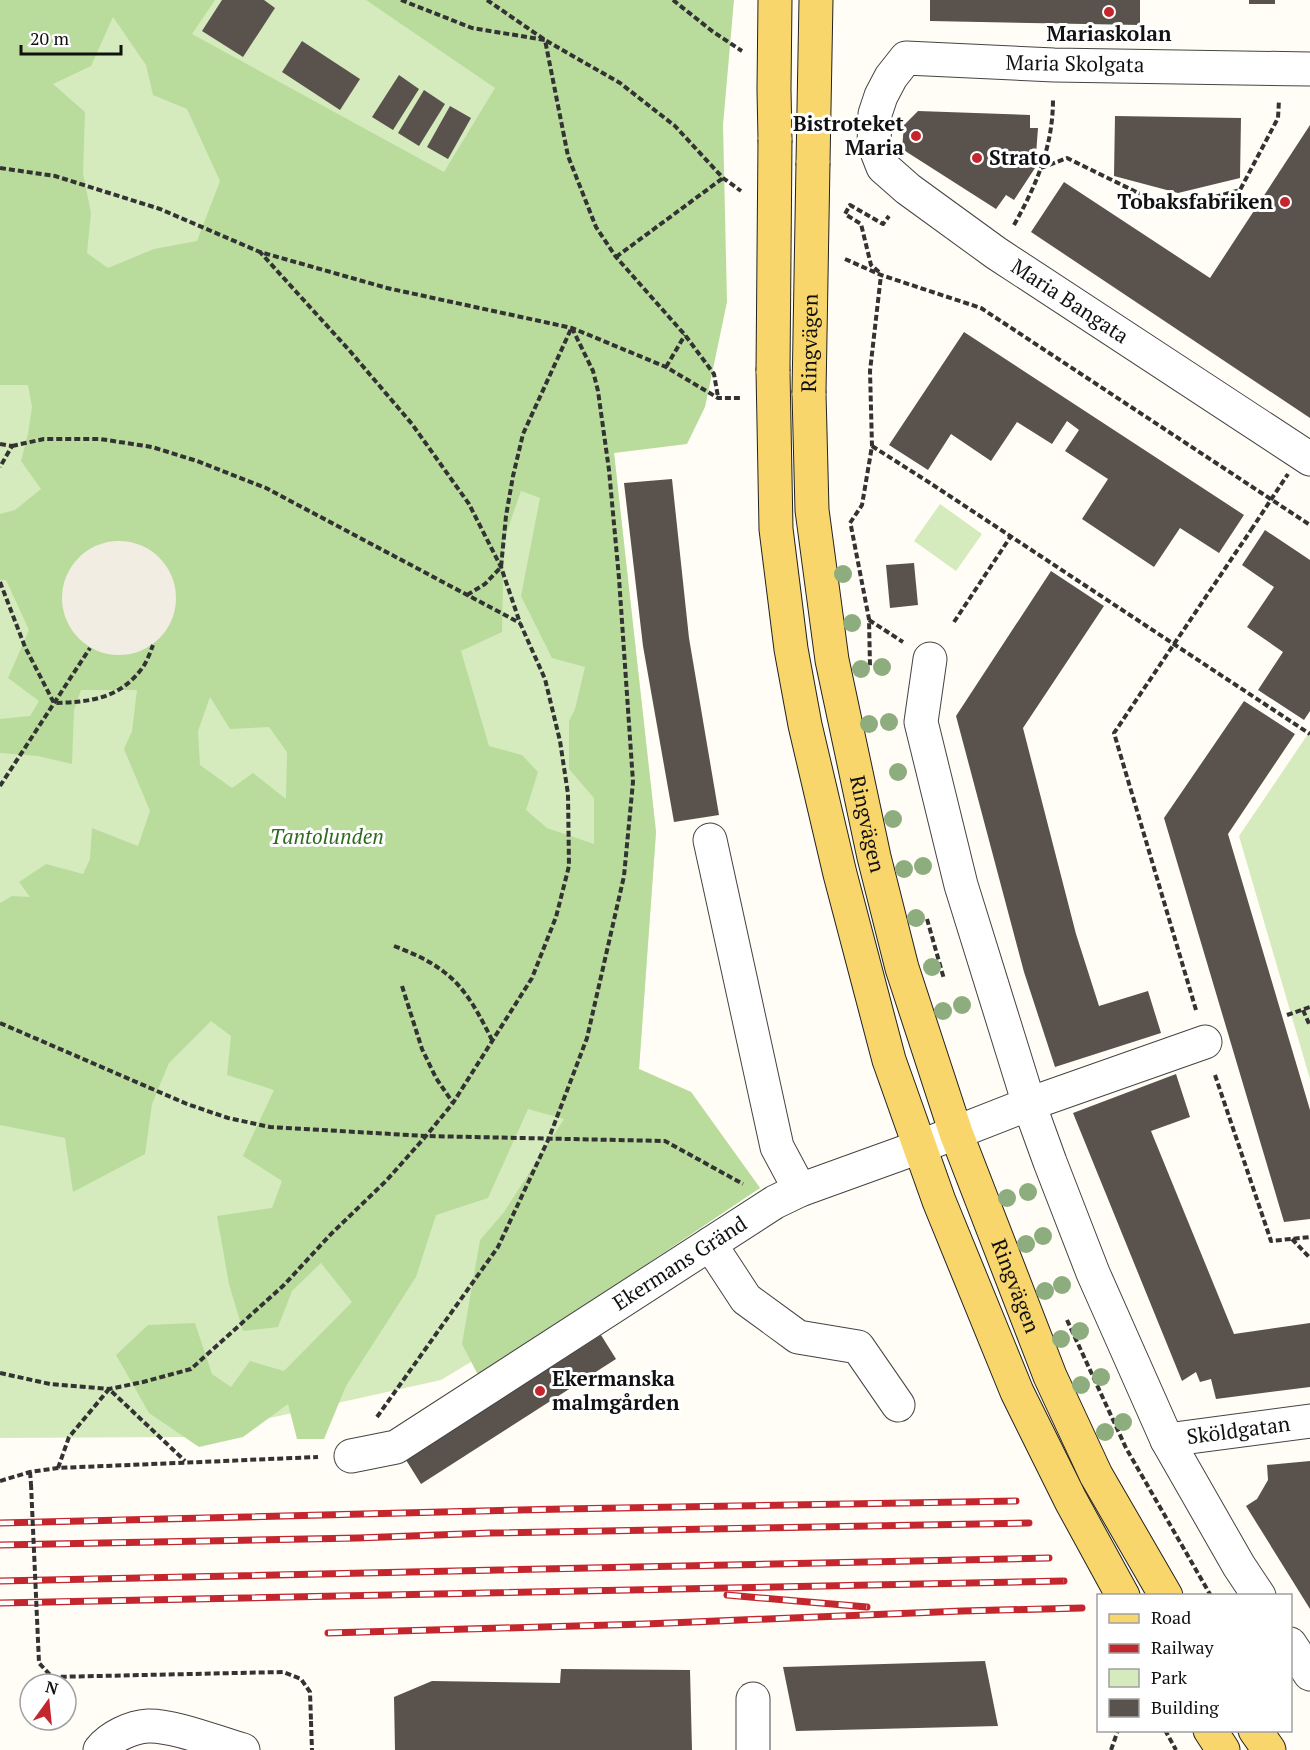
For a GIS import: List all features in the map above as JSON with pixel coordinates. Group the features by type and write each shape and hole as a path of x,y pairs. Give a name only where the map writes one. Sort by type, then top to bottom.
{"main road":[{"name":"Ringvägen","path":"775,0 773,371 776,529 791,649 803,714 840,874 888,1060 919,1147 1017,1392 1071,1501 1121,1594"},
{"name":"Ringvägen","path":"816,0 809,393 812,510 831,660 874,857 902,968 956,1133 1050,1376 1096,1474 1165,1594"},
{"path":"1211,1732 1223,1750"},
{"path":"1256,1732 1269,1750"}],"street":[{"name":"Maria Skolgata","path":"874,114 880,96 891,76 906,58 1054,65 1295,68"},
{"name":"Maria Bangata","path":"874,114 874,144 883,167 908,189 1299,467"},
{"path":"930,659 921,722 961,885 1029,1104 1093,1273 1167,1440 1239,1566 1258,1594"},
{"path":"710,840 788,1196"},
{"name":"Ekermans Gränd","path":"351,1456 396,1447 788,1196 1029,1104 1205,1042"},
{"path":"710,1244 747,1299 798,1337 858,1347 898,1405"},
{"name":"Sköldgatan","path":"1167,1440 1310,1421"},
{"path":"1292,1647 1310,1674"},
{"path":"753,1699 753,1750"},
{"path":"100,1750 122,1732 147,1726 168,1728 243,1750"}],"path":[{"path":"401,0 472,28 545,40"},
{"path":"487,0 545,40 620,83 648,104 675,126 723,178 616,257"},
{"path":"673,0 712,31 744,52"},
{"path":"545,40 568,156 596,227 616,257 714,374 718,398"},
{"path":"1041,168 1067,158 1171,209 1240,190 1278,118 1295,68"},
{"path":"1010,233 1041,168 1050,137 1053,109"},
{"path":"0,168 55,176 160,209 260,252 387,288 572,328 666,367 718,398 742,398"},
{"path":"883,224 850,205 845,214 861,224 871,265 881,275 981,308 1310,525"},
{"path":"0,1373 50,1384 109,1389 191,1369 284,1286 331,1234 386,1181 453,1103 532,978 556,917 569,866 567,794 560,741 545,679 520,623 501,567 469,504 412,424 260,252"},
{"path":"850,523 862,505 872,446 870,371 881,275"},
{"path":"467,595 485,584 501,567 506,516 524,434 572,328"},
{"path":"0,1481 30,1472 58,1468 351,1456 498,1246 549,1138 587,1038 624,876 633,782 608,459 593,370 572,328"},
{"path":"666,367 684,336"},
{"path":"0,444 12,446 44,439 100,439 152,447 197,461 267,488 520,623"},
{"path":"0,467 12,446"},
{"path":"872,446 1310,734"},
{"path":"1299,467 1251,530 1114,733 1205,1042 1271,1241 1310,1237"},
{"path":"954,622 1011,536"},
{"path":"0,582 25,647 54,703"},
{"path":"870,671 868,619 930,659"},
{"path":"54,703 86,702 112,694 129,683 144,666 153,645"},
{"path":"0,786 90,648"},
{"path":"926,916 946,985"},
{"path":"394,946 423,958 446,973 465,995 493,1041"},
{"path":"402,986 422,1049 436,1078 453,1103"},
{"path":"1287,1016 1310,1007"},
{"path":"1302,1010 1310,1026"},
{"path":"0,1023 187,1104 228,1118 270,1126 426,1136 665,1142 788,1196"},
{"path":"1292,1239 1310,1258"},
{"path":"1063,1310 1126,1448 1210,1594"},
{"path":"109,1389 186,1462"},
{"path":"58,1468 69,1437 109,1389"},
{"path":"30,1472 39,1664 51,1677 283,1671 301,1679 310,1692 312,1750"},
{"path":"1111,1750 1118,1732"},
{"path":"1166,1732 1176,1750"}],"green space":[{"name":"Tantolunden","path":"0,0 715,0 614,453 656,832 639,1069 691,1092 760,1188 441,1380 184,1437 0,1438"},
{"name":"Tantolunden","path":"0,0 215,0 192,34 444,172 495,88 366,0 734,0 723,125 727,302 705,407 687,444 614,453 656,832 639,1069 691,1092 760,1188 479,1377 462,1344 480,1240 504,1212 564,1119 528,1109 488,1198 436,1215 416,1277 346,1386 324,1439 297,1439 288,1404 243,1437 199,1447 149,1413 116,1355 148,1325 195,1323 212,1374 231,1387 250,1361 284,1371 352,1302 321,1263 292,1291 278,1327 243,1331 229,1284 217,1216 272,1208 282,1181 243,1156 274,1090 227,1075 231,1036 211,1021 169,1063 152,1104 145,1154 73,1192 65,1138 0,1125 0,903 12,896 30,897 19,882 46,864 83,874 90,859 92,828 138,846 150,811 124,749 132,731 137,690 81,690 74,710 72,764 38,756 0,753 0,719 30,716 39,701 8,678 29,630 6,580 0,580 0,514 15,510 41,489 21,461 32,407 28,385 0,385","holes":["113,17 146,65 153,95 187,109 220,181 197,241 154,249 108,268 87,253 91,213 83,173 85,112 53,84 91,66","521,491 540,498 521,596 552,658 585,667 575,709 569,721 569,769 594,798 594,844 547,828 526,810 538,772 522,755 489,746 461,651 502,632 504,540","210,697 230,729 269,727 287,752 286,799 253,773 232,788 200,765 198,731"]},
{"path":"940,504 982,534 956,571 914,541"},
{"path":"1310,731 1310,1079 1239,836"}],"shaded area":[{"path":"119,541 141,545 160,557 172,576 176,598 172,620 160,639 141,651 119,655 97,651 78,639 66,620 62,598 66,576 78,557 97,545"}],"building":[{"path":"222,0 264,0 275,8 243,57 202,31"},
{"path":"930,0 1140,0 1140,25 930,21"},
{"path":"1249,0 1275,0 1275,4 1249,4"},
{"path":"302,41 360,79 340,110 282,72"},
{"path":"399,75 419,89 393,130 372,117"},
{"path":"424,90 445,104 419,146 398,133"},
{"path":"450,106 471,118 448,159 427,147"},
{"name":"Strato","path":"918,111 1030,115 1030,128 1038,128 1035,168 1014,200 1006,195 996,209 902,149 904,125"},
{"path":"1115,116 1241,118 1240,178 1178,193 1114,176"},
{"name":"Tobaksfabriken","path":"1310,125 1310,418 1031,232 1064,182 1210,278"},
{"path":"964,332 1244,515 1219,553 1180,528 1154,567 1082,519 1108,479 1065,451 1079,430 1067,421 1052,444 1017,422 991,461 951,434 928,470 889,445"},
{"path":"672,479 689,638 719,815 674,822 643,646 624,483"},
{"path":"1265,530 1310,560 1310,711 1304,720 1258,690 1283,652 1247,627 1274,587 1242,565"},
{"path":"914,563 918,605 890,608 886,565"},
{"path":"1051,571 1104,606 1023,728 1076,934 1099,1006 1148,991 1161,1033 1055,1067 1024,972 956,716"},
{"path":"1244,701 1295,734 1228,834 1310,1110 1310,1219 1284,1222 1164,818"},
{"path":"1176,1074 1190,1117 1151,1131 1234,1334 1310,1323 1310,1387 1216,1399 1211,1379 1200,1382 1196,1372 1182,1381 1073,1113"},
{"name":"Ekermanska malmgården","path":"601,1335 616,1359 421,1484 406,1460"},
{"path":"1310,1461 1310,1609 1246,1506 1257,1499 1268,1480 1267,1465"},
{"path":"985,1661 998,1726 796,1731 783,1667"},
{"path":"561,1669 690,1670 692,1750 395,1750 394,1697 432,1681 560,1683"}],"railway":[{"path":"0,1523 563,1509 1016,1501"},
{"path":"0,1545 1029,1523"},
{"path":"0,1581 1049,1558"},
{"path":"0,1603 1064,1581"},
{"path":"727,1595 867,1607"},
{"path":"328,1633 1082,1608"}],"place":[{"name":"Mariaskolan","path":"1109,12"},
{"name":"Bistroteket Maria","path":"916,136"},
{"name":"Strato","path":"977,158"},
{"name":"Tobaksfabriken","path":"1285,202"},
{"name":"Ekermanska malmgården","path":"540,1391"}]}
